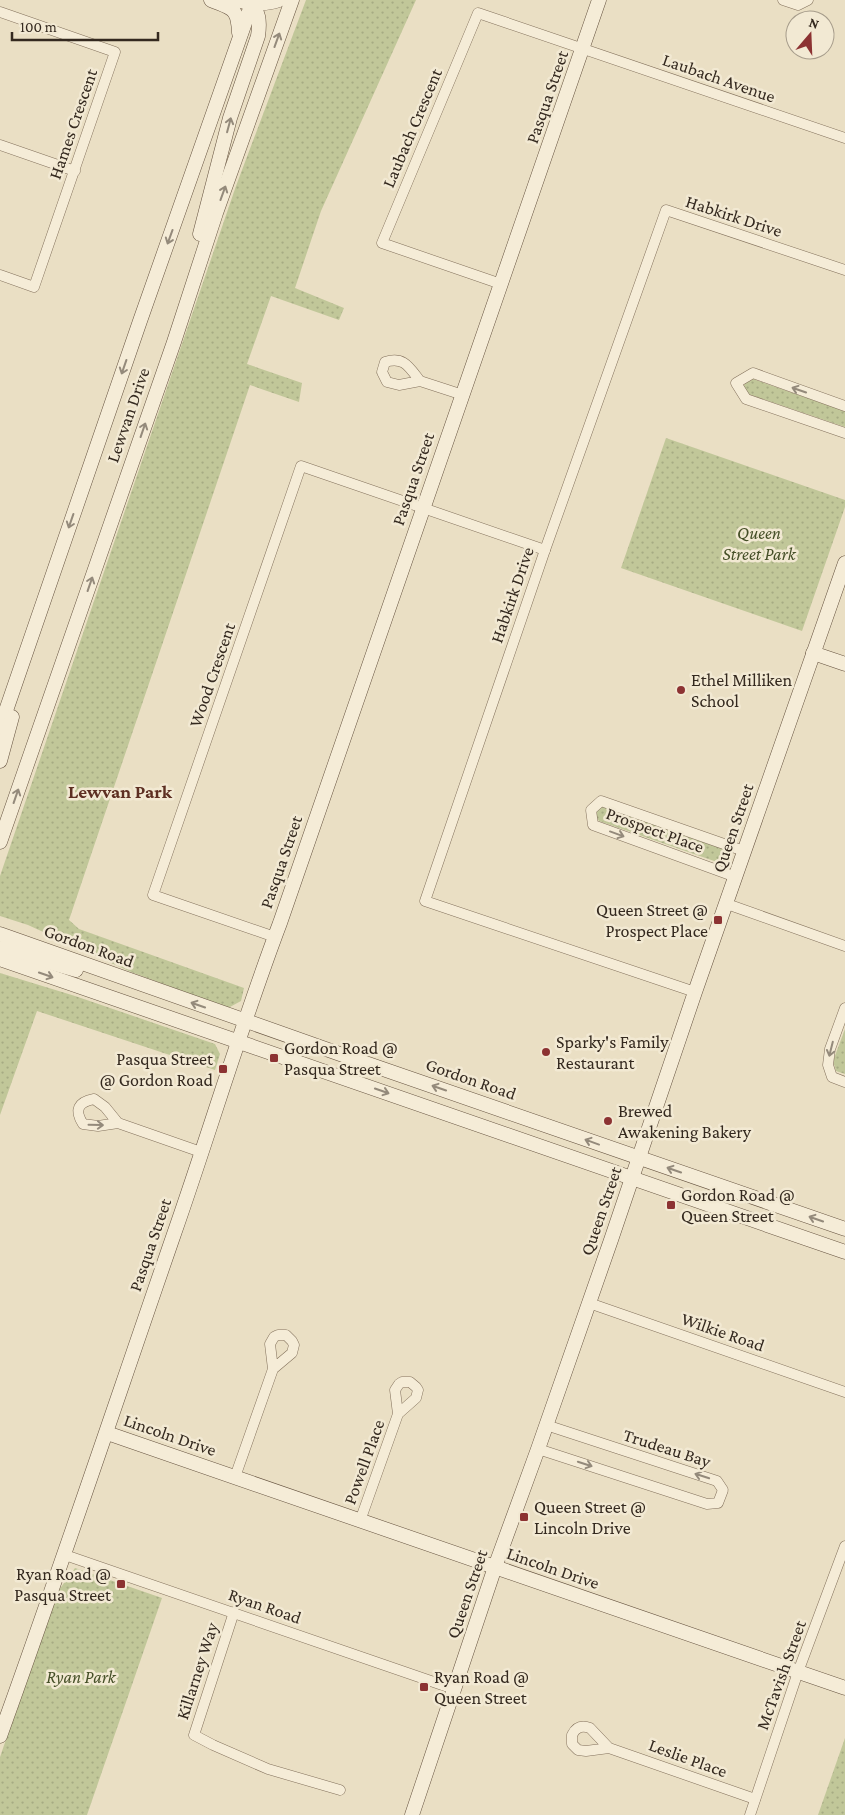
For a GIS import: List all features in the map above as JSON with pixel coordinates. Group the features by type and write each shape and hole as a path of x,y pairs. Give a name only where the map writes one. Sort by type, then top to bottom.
{"main road":[{"path":"211,0 236,13 239,42"},
{"path":"236,0 269,3 279,0"},
{"name":"Lewvan Drive","path":"0,842 174,342 216,214 292,0"},
{"name":"Pasqua Street","path":"0,1736 107,1433 244,1020 275,937 599,0"},
{"path":"174,342 230,118 258,36 260,22 258,14 249,1"},
{"name":"Lewvan Drive","path":"0,728 140,321 239,42 249,1"},
{"name":"Queen Street","path":"412,1815 495,1567 538,1449 845,563"},
{"path":"0,761 44,602"},
{"path":"813,653 845,664"},
{"name":"Gordon Road","path":"0,934 845,1229"},
{"path":"0,948 108,979 128,980"},
{"path":"0,960 845,1252"},
{"name":"Lincoln Drive","path":"107,1433 845,1688"}],"street":[{"path":"783,0 798,5 808,0"},
{"name":"Hames Crescent","path":"0,12 115,52 34,288 0,275"},
{"name":"Laubach Crescent","path":"501,284 382,243 478,13 583,49"},
{"name":"Laubach Avenue","path":"583,49 845,138"},
{"path":"0,146 75,171"},
{"name":"Habkirk Drive","path":"695,992 425,901 545,550 666,210 845,270"},
{"path":"845,406 753,373 736,384 746,399 845,432"},
{"path":"420,381 463,395"},
{"name":"Wood Crescent","path":"275,937 153,895 301,466 423,507"},
{"path":"423,507 545,550"},
{"name":"Prospect Place","path":"736,877 593,825 591,810 601,801 744,851"},
{"path":"726,904 845,946"},
{"path":"845,1008 830,1048 828,1065 832,1077 845,1082"},
{"path":"118,1123 201,1152"},
{"name":"Wilkie Road","path":"589,1302 845,1392"},
{"path":"235,1477 273,1369"},
{"name":"Powell Place","path":"360,1521 398,1414"},
{"name":"Trudeau Bay","path":"538,1449 706,1504 718,1503 723,1490 717,1481 546,1425"},
{"name":"McTavish Street","path":"750,1815 798,1672 844,1551"},
{"name":"Ryan Road","path":"65,1555 454,1689"},
{"name":"Killarney Way","path":"234,1612 194,1735 268,1770 340,1790"},
{"name":"Leslie Place","path":"609,1748 755,1800"}],"green space":[{"path":"306,0 416,0 321,211 295,288 344,308 339,320 271,296 247,364 302,383 299,402 250,385 69,920 79,929 244,988 241,1001 228,1008 131,972 28,925 0,916 0,876 236,186"},
{"path":"753,379 845,411 845,427 748,394 744,386 745,382"},
{"name":"Queen Street Park","path":"666,438 845,500 845,507 802,631 621,568"},
{"path":"601,807 606,807 722,847 725,851 724,859 717,862 599,821 596,814"},
{"path":"0,973 75,996 215,1044 220,1054 215,1070 37,1011 0,1115"},
{"path":"845,1029 845,1074 836,1071 833,1061"},
{"name":"Ryan Park","path":"75,1568 162,1598 87,1815 0,1815 0,1757 56,1594"},
{"path":"845,1738 845,1815 818,1815"}],"place":[{"name":"Ethel Milliken School","path":"681,690"},
{"name":"Queen Street @ Prospect Place","path":"718,920"},
{"name":"Sparky's Family Restaurant","path":"546,1052"},
{"name":"Gordon Road @ Pasqua Street","path":"274,1058"},
{"name":"Pasqua Street @ Gordon Road","path":"223,1069"},
{"name":"Brewed Awakening Bakery","path":"608,1121"},
{"name":"Gordon Road @ Queen Street","path":"671,1205"},
{"name":"Queen Street @ Lincoln Drive","path":"524,1517"},
{"name":"Ryan Road @ Pasqua Street","path":"121,1584"},
{"name":"Ryan Road @ Queen Street","path":"424,1687"}],"district":[{"name":"Lewvan Park","path":"120,791"}]}
